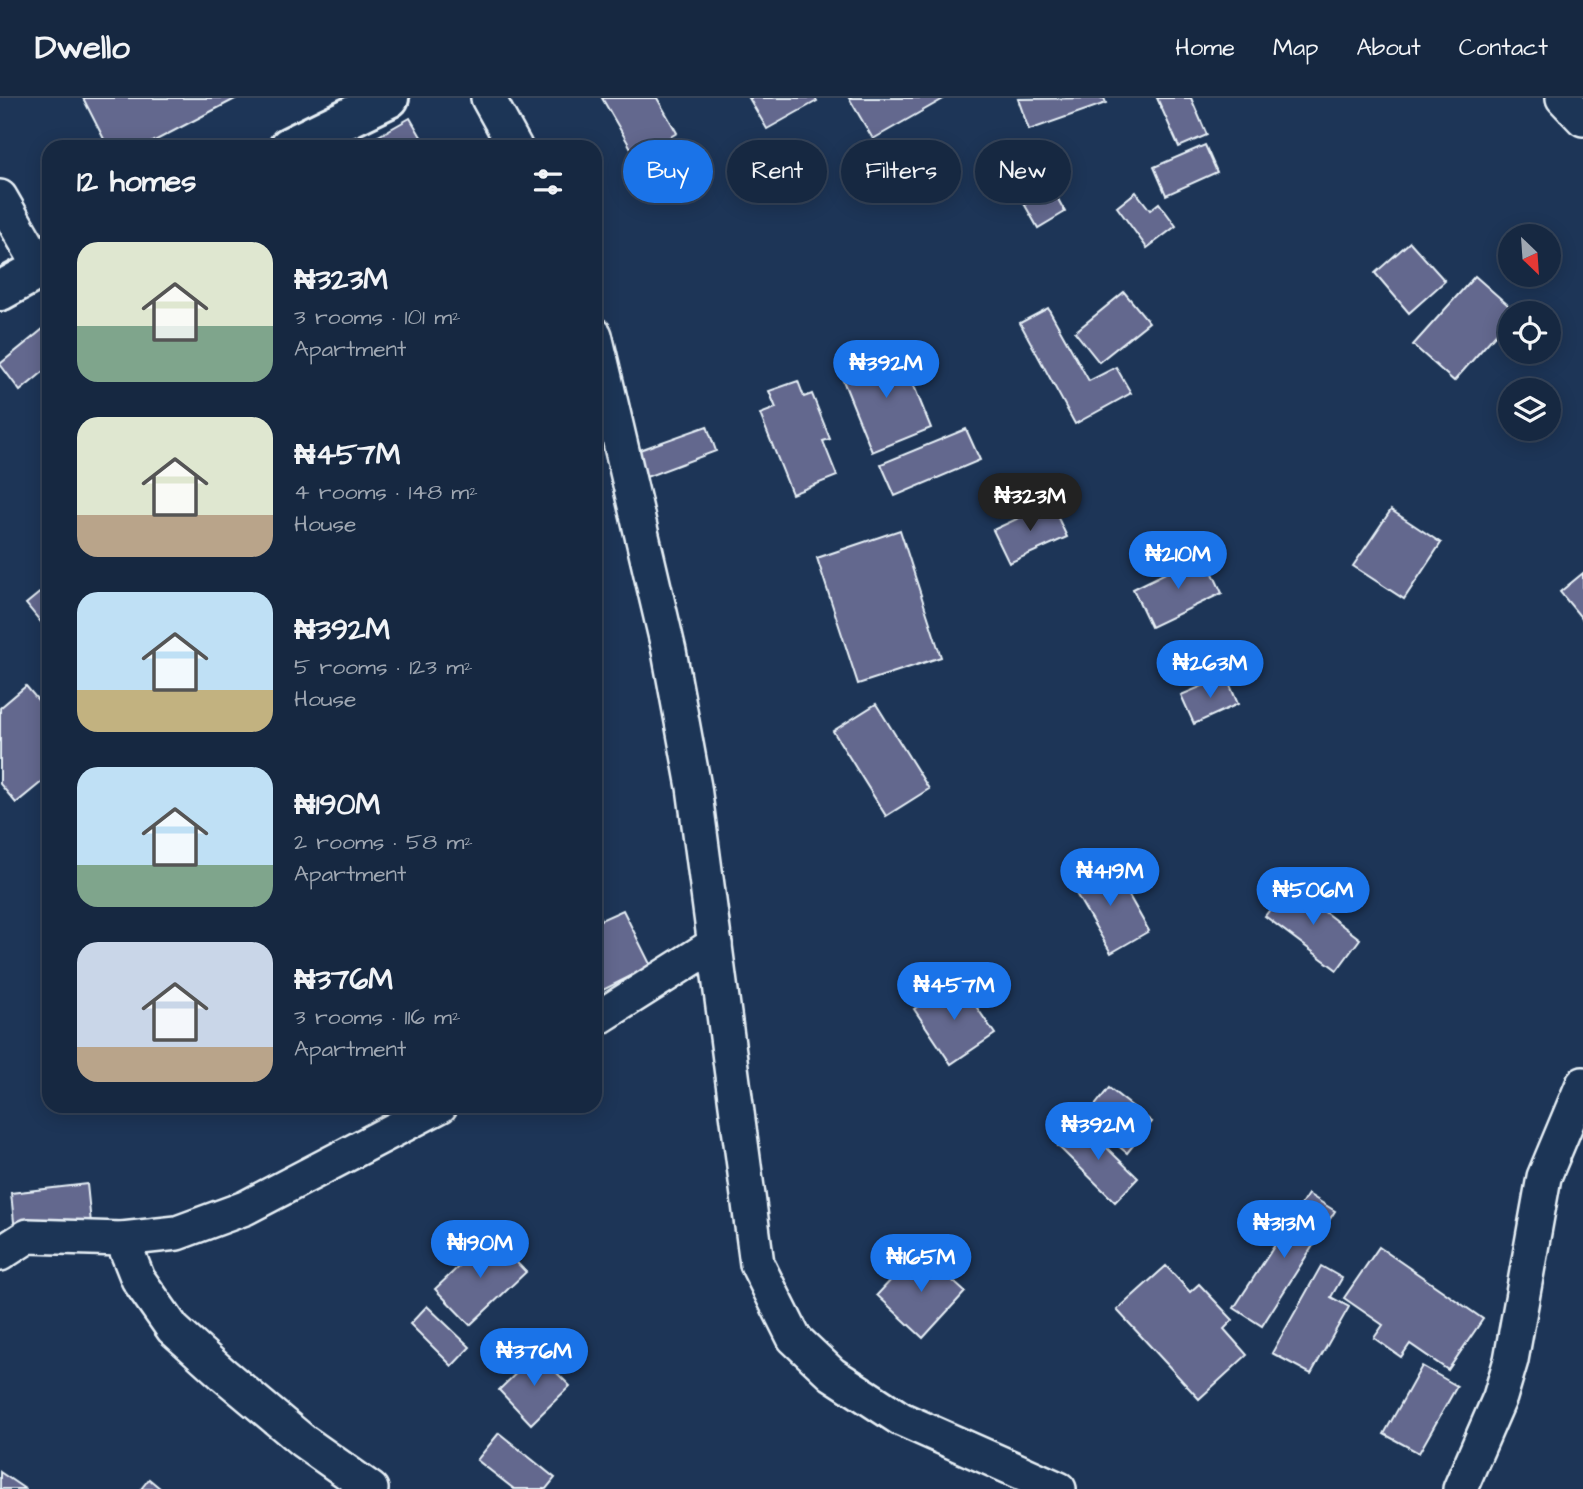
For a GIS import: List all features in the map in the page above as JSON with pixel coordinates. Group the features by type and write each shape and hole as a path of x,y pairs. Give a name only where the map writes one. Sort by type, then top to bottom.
{"main road":[{"path":"303,140 389,98"},
{"path":"0,291 42,268"}],"street":[{"path":"488,98 511,140"},
{"path":"1563,98 1583,119"},
{"path":"0,197 42,261"},
{"path":"602,365 668,651 694,787 757,1264 794,1338 832,1374 901,1419 1059,1489"},
{"path":"602,1016 715,944"},
{"path":"1460,1489 1500,1397 1511,1360 1544,1177 1583,1084"},
{"path":"0,1254 28,1236 122,1239 177,1233 245,1209 427,1113"},
{"path":"122,1239 138,1279 173,1329 303,1441 371,1489"}],"building":[{"path":"83,98 237,98 156,140 104,140"},
{"path":"602,98 657,98 677,133 665,140 626,140"},
{"path":"749,98 815,98 817,101 767,129"},
{"path":"849,98 945,98 873,139"},
{"path":"1104,98 1106,103 1029,130 1018,99"},
{"path":"1157,98 1191,98 1207,135 1179,147"},
{"path":"410,118 423,140 372,140"},
{"path":"1205,145 1217,172 1166,195 1154,167"},
{"path":"1136,192 1150,210 1159,203 1176,226 1147,248 1117,207"},
{"path":"1024,203 1060,203 1065,212 1038,228"},
{"path":"1410,242 1445,281 1409,313 1375,273"},
{"path":"1475,276 1503,301 1498,301 1498,332 1454,381 1413,345"},
{"path":"1124,292 1149,322 1099,362 1075,332"},
{"path":"1048,308 1089,381 1116,367 1131,393 1075,424 1020,323"},
{"path":"42,330 42,373 20,391 0,364"},
{"path":"899,349 931,428 872,452 840,373"},
{"path":"798,381 804,397 812,394 830,439 823,441 837,476 792,494 760,414 776,408 769,391"},
{"path":"707,426 716,451 641,479 631,453"},
{"path":"966,429 980,460 895,496 881,464"},
{"path":"1051,503 1067,537 1009,563 993,530"},
{"path":"1391,510 1441,543 1404,599 1353,566"},
{"path":"900,530 941,657 858,684 817,558"},
{"path":"1204,554 1222,593 1151,627 1133,589"},
{"path":"1583,573 1583,620 1560,592"},
{"path":"42,591 42,623 26,604"},
{"path":"1226,676 1238,704 1194,724 1181,695"},
{"path":"26,686 42,705 42,782 16,803 0,784 0,708"},
{"path":"876,704 929,789 886,816 833,731"},
{"path":"1110,862 1149,931 1111,953 1071,885"},
{"path":"1289,885 1360,939 1337,970 1265,916"},
{"path":"623,910 651,966 602,990 602,920"},
{"path":"958,980 995,1034 951,1064 914,1009"},
{"path":"1109,1088 1152,1122 1127,1153 1085,1118"},
{"path":"1081,1123 1138,1178 1115,1202 1058,1146"},
{"path":"87,1184 91,1223 15,1232 11,1193"},
{"path":"1308,1194 1335,1211 1262,1326 1234,1308"},
{"path":"491,1236 526,1272 470,1325 435,1289"},
{"path":"1379,1247 1483,1319 1448,1370 1410,1344 1401,1357 1374,1338 1383,1325 1344,1298"},
{"path":"919,1250 965,1292 923,1338 877,1295"},
{"path":"1166,1266 1190,1292 1199,1284 1233,1320 1224,1329 1247,1355 1199,1399 1117,1310"},
{"path":"1321,1266 1342,1278 1331,1297 1349,1307 1311,1374 1272,1353"},
{"path":"427,1306 470,1347 452,1366 410,1324"},
{"path":"537,1353 570,1386 531,1424 499,1390"},
{"path":"1422,1366 1457,1386 1419,1453 1384,1434"},
{"path":"499,1433 555,1478 546,1489 514,1489 477,1460"},
{"path":"0,1472 25,1489 0,1489"},
{"path":"149,1479 161,1489 141,1489"}]}
